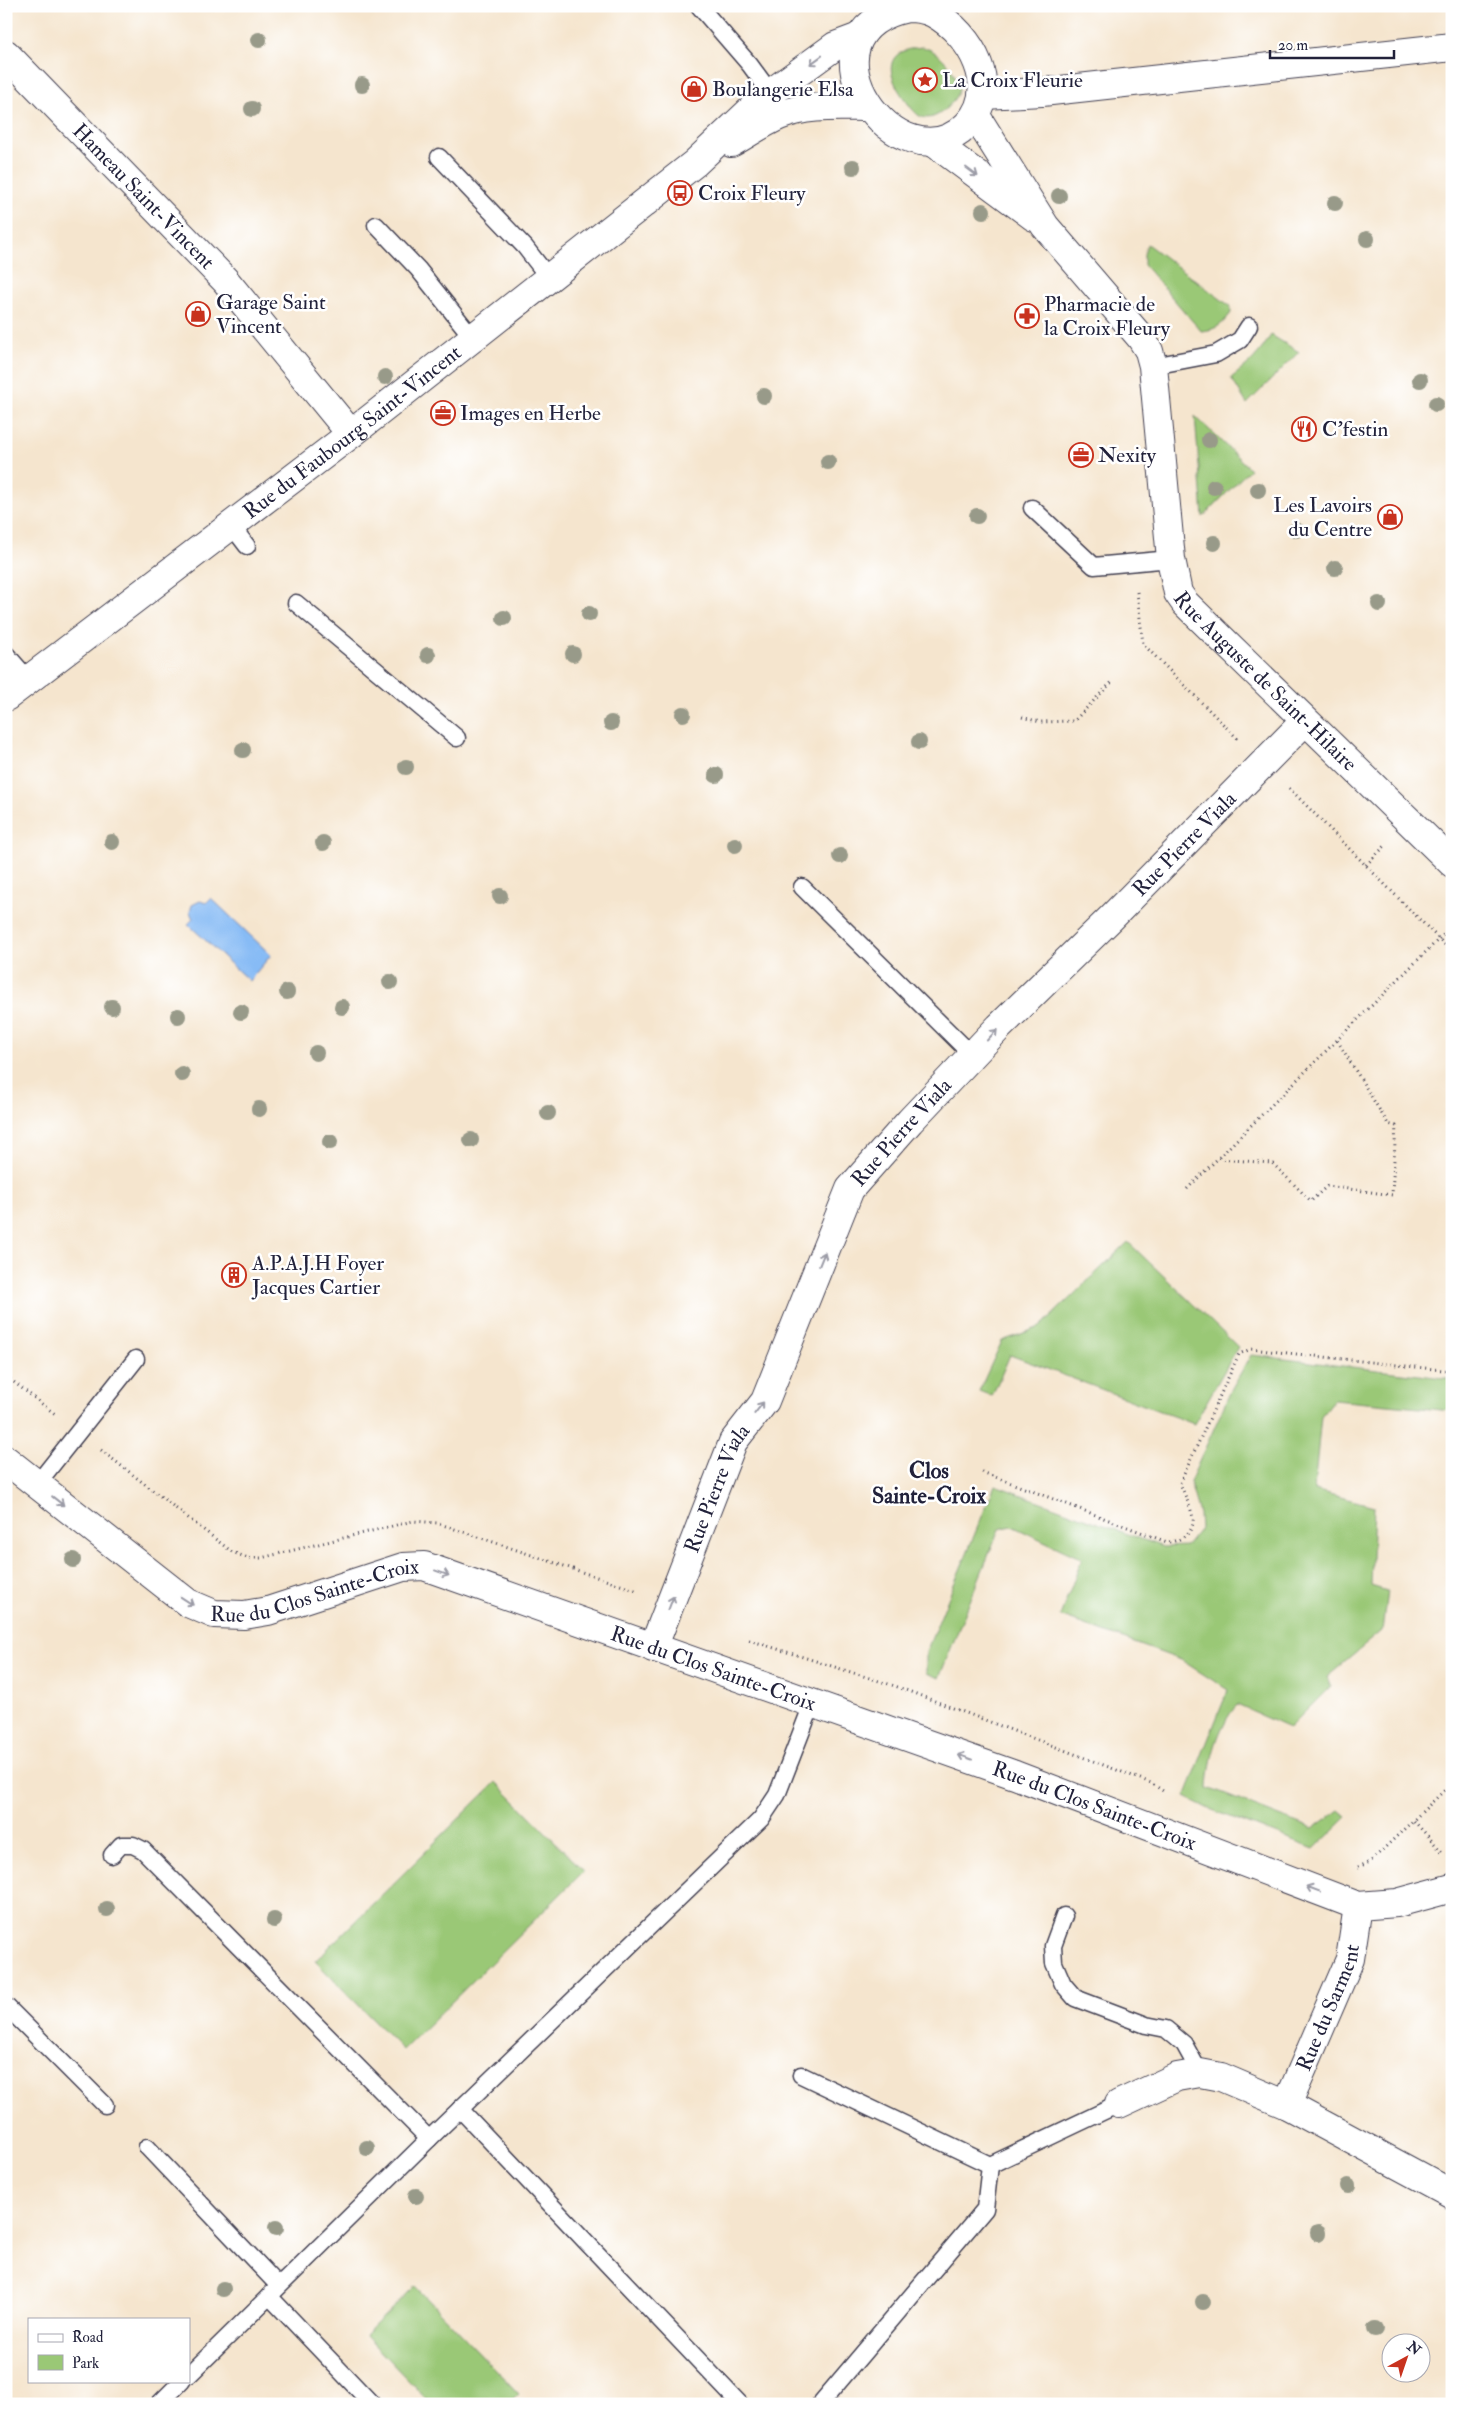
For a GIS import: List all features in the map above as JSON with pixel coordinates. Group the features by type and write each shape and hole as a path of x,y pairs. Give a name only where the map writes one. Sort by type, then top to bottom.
{"street":[{"path":"907,8 919,9 954,19 975,57 982,78 979,106 957,133 933,142 922,143 908,139 887,126 869,108 856,81 855,48 871,21 889,12 907,8"},
{"name":"Rue du Faubourg Saint-Vincent","path":"6,696 28,679 239,536 351,434 695,163 778,104 835,46 871,21"},
{"path":"979,106 1042,92 1452,47"},
{"name":"Hameau Saint-Vincent","path":"6,54 225,280 351,434"},
{"path":"778,104 804,109 833,107 869,108"},
{"name":"Rue Auguste de Saint-Hilaire","path":"979,106 1045,226 1149,351 1153,366 1171,559 1178,593 1185,603 1452,863"},
{"name":"Rue Auguste de Saint-Hilaire","path":"933,142 1045,226"},
{"name":"Rue Pierre Viala","path":"653,1648 733,1442 765,1401 850,1190 972,1055 1111,918 1305,720"},
{"name":"Rue du Clos Sainte-Croix","path":"6,1460 188,1603 214,1614 244,1616 403,1567 424,1566 1015,1774 1358,1906 1397,1903 1452,1888"},
{"name":"Rue du Sarment","path":"1287,2105 1350,1959 1358,1906"},
{"path":"1119,2104 1177,2077 1200,2072 1221,2077 1287,2105 1452,2194"}],"lane":[{"path":"699,6 750,65 778,104"},
{"path":"438,157 525,247 549,278"},
{"path":"376,224 418,270 473,338"},
{"path":"1153,366 1216,354 1240,340 1249,326"},
{"path":"1032,508 1094,566 1171,559"},
{"path":"296,603 457,738"},
{"path":"6,654 28,679"},
{"path":"802,888 972,1055"},
{"path":"36,1484 136,1359"},
{"path":"190,2374 429,2139 761,1819 777,1795 813,1702"},
{"path":"112,1855 122,1845 133,1845 143,1850 429,2139"},
{"path":"1064,1916 1053,1946 1054,1962 1063,1984 1075,1998 1146,2025 1166,2029 1184,2044 1200,2072"},
{"path":"6,2006 104,2105"},
{"path":"801,2075 990,2165"},
{"path":"990,2165 1119,2104"},
{"path":"460,2109 740,2404"},
{"path":"147,2147 372,2404"},
{"path":"820,2404 985,2209 990,2165"},
{"path":"159,2404 181,2382"}],"path":[{"path":"1022,717 1040,722 1074,721 1112,682"},
{"path":"1286,784 1452,952"},
{"path":"1366,865 1390,841"},
{"path":"1187,1189 1452,926"},
{"path":"1218,1159 1272,1163 1311,1201 1327,1186 1392,1195 1396,1126 1388,1124 1337,1040"},
{"path":"982,1472 1167,1542 1176,1542 1189,1532 1193,1519 1180,1483 1240,1354 1252,1350 1452,1371"},
{"path":"6,1376 232,1552 248,1558 261,1558 414,1521 438,1523 646,1594"},
{"path":"1447,1857 1414,1821 1452,1783"}],"green space":[{"path":"922,47 941,57 955,76 959,90 953,101 943,112 930,118 918,115 912,109 897,88 891,71 895,57 901,52"},
{"path":"1147,244 1230,306 1231,313 1225,321 1215,328 1201,331 1144,265 1144,254"},
{"path":"1271,335 1299,352 1247,404 1231,378 1253,359"},
{"path":"1195,416 1250,469 1203,517"},
{"path":"1128,1242 1238,1347 1194,1424 1010,1355 992,1396 979,1391 1002,1341 1040,1327"},
{"path":"1251,1355 1452,1379 1452,1411 1334,1400 1321,1416 1314,1490 1374,1506 1371,1586 1387,1591 1382,1631 1327,1677 1331,1686 1289,1728 1237,1705 1230,1713 1216,1744 1210,1767 1208,1788 1313,1829 1339,1810 1347,1817 1314,1849 1207,1808 1185,1797 1228,1690 1181,1660 1060,1616 1082,1559 1012,1526 999,1529 939,1678 926,1673 926,1652 995,1485 1163,1547 1186,1546 1200,1529 1199,1514 1190,1482 1232,1388"},
{"path":"496,1782 584,1871 403,2050 315,1961"},
{"path":"415,2286 519,2394 509,2404 431,2404 365,2335"}],"water":[{"path":"211,898 271,955 249,981 188,924 193,919 190,912 192,905 200,901 206,903"}],"place":[{"name":"La Croix Fleurie","path":"925,80"},
{"name":"Boulangerie Elsa","path":"694,89"},
{"name":"Croix Fleury","path":"680,193"},
{"name":"Garage Saint Vincent","path":"198,314"},
{"name":"Pharmacie de la Croix Fleury","path":"1027,316"},
{"name":"Images en Herbe","path":"443,413"},
{"name":"C'festin","path":"1304,429"},
{"name":"Nexity","path":"1081,455"},
{"name":"Les Lavoirs du Centre","path":"1390,517"},
{"name":"A.P.A.J.H Foyer Jacques Cartier","path":"234,1275"}],"district":[{"name":"Clos Sainte-Croix","path":"929,1482"}]}
